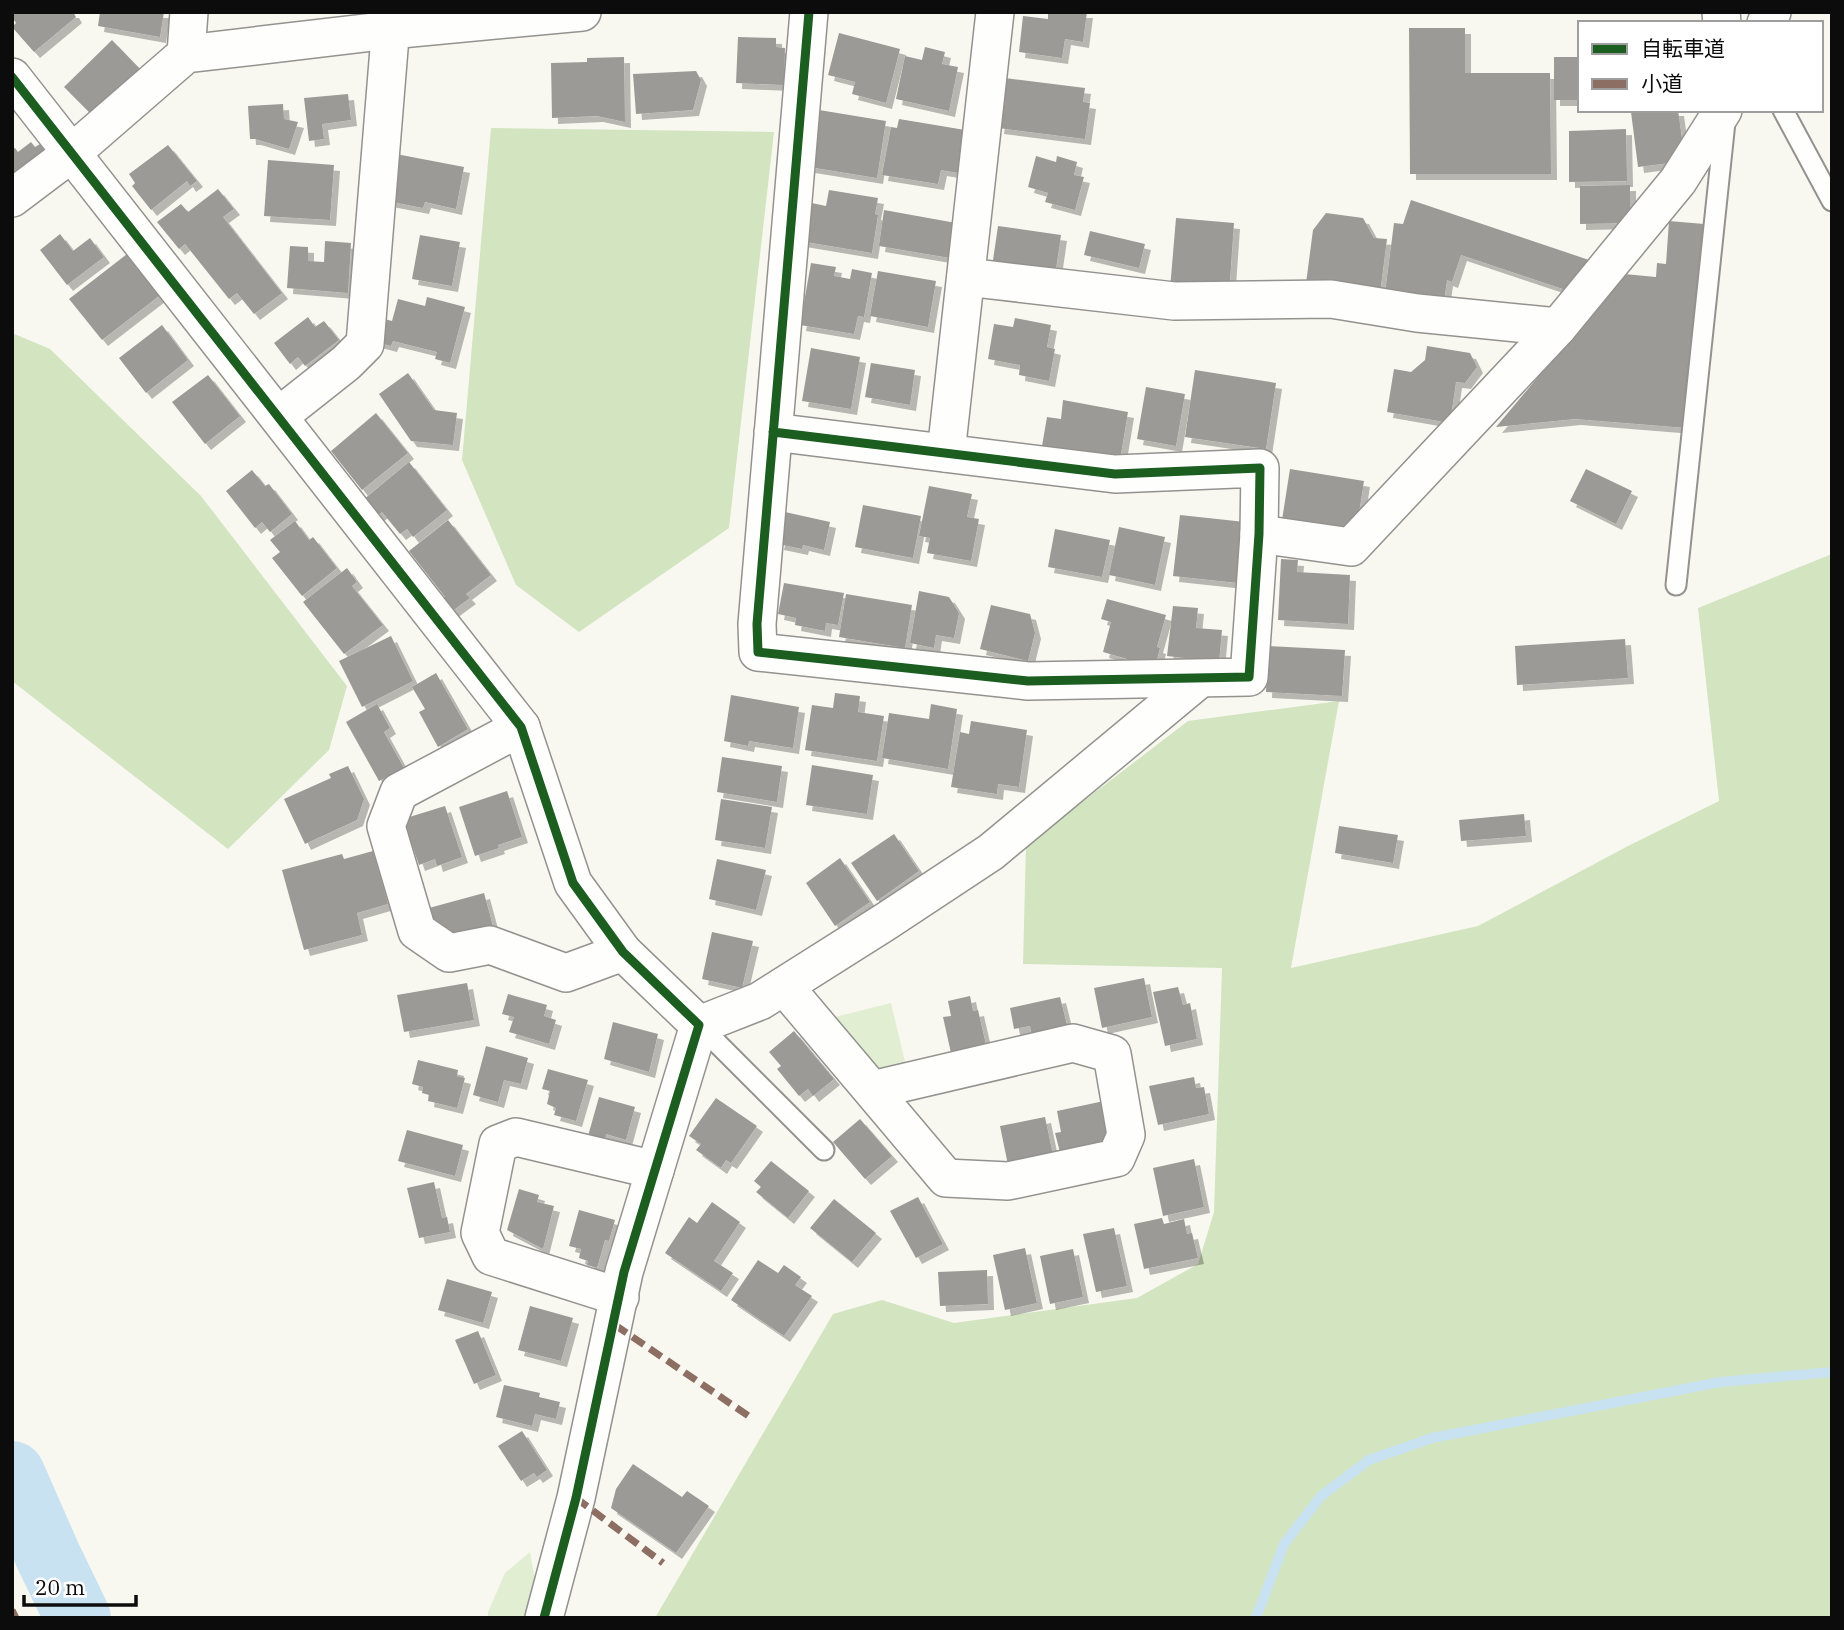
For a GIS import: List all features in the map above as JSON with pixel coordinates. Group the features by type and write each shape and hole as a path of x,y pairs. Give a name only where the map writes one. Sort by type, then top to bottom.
{"street":[{"path":"186,54 189,12"},
{"path":"12,198 73,152 186,54 391,21 582,12"},
{"path":"773,432 1115,474 1260,468 1259,534 1248,677 1028,681 758,652 757,624 773,432 809,12"},
{"path":"946,453 995,12"},
{"path":"279,416 346,363 365,344 391,21"},
{"path":"12,77 521,727 573,883 623,952 699,1025"},
{"path":"1259,534 1352,547 1558,327 1678,181 1723,112"},
{"path":"966,277 1174,301 1331,299 1417,313 1558,327"},
{"path":"699,1025 760,1001 990,852 1198,680"},
{"path":"521,727 399,792 386,826 417,931 449,953 490,945 566,973 623,952"},
{"path":"784,986 946,1178 1008,1181 1116,1158 1126,1135 1112,1054 1073,1043 872,1090"},
{"path":"544,1618 576,1498 624,1272 699,1025"},
{"path":"620,1297 491,1256 480,1233 498,1144 516,1137 655,1170"}],"lane":[{"path":"1676,585 1724,112"},
{"path":"1784,112 1832,201"},
{"path":"699,1025 824,1150"}],"green space":[{"path":"491,128 774,132 729,528 579,632 516,585 462,460"},
{"path":"12,333 50,349 201,496 347,686 329,750 228,849 12,681"},
{"path":"1832,554 1832,1618 655,1618 833,1314 882,1300 954,1323 1137,1298 1198,1264 1214,1212 1222,968 1023,964 1026,845 1188,721 1339,701 1291,968 1478,926 1719,801 1698,608"},
{"path":"891,1003 907,1070 871,1073 819,1021"},
{"path":"530,1552 537,1590 530,1618 488,1618 488,1612 505,1573"}],"building":[{"path":"12,12 73,12 76,17 34,52 12,27 16,23"},
{"path":"100,12 164,12 160,37 98,26"},
{"path":"1048,12 1087,12 1083,42 1065,39 1062,58 1019,52 1023,16 1048,19"},
{"path":"1409,28 1465,28 1465,73 1550,73 1551,174 1410,174"},
{"path":"839,33 900,49 886,103 852,94 855,82 828,75"},
{"path":"738,37 776,38 776,47 785,48 784,85 736,83"},
{"path":"112,40 140,69 93,116 64,87"},
{"path":"925,47 945,52 942,64 958,67 949,111 896,99 905,56 922,60"},
{"path":"624,57 625,122 597,116 552,118 551,63"},
{"path":"1554,57 1578,57 1578,100 1554,100"},
{"path":"696,71 701,80 693,110 636,114 633,74"},
{"path":"1005,78 1085,88 1083,102 1090,103 1085,139 998,128"},
{"path":"348,94 351,120 322,124 324,139 309,141 304,98"},
{"path":"283,104 284,119 298,122 289,149 250,139 248,106"},
{"path":"819,110 886,121 877,178 809,167"},
{"path":"1631,112 1678,112 1685,161 1638,167"},
{"path":"899,119 965,130 958,173 941,170 938,184 882,175 891,127 897,128"},
{"path":"1626,129 1627,181 1569,182 1569,131"},
{"path":"31,142 35,147 40,144 50,156 12,183 12,149 15,148 18,152"},
{"path":"168,145 197,181 190,186 187,181 151,210 132,186 135,183 129,174"},
{"path":"396,154 464,167 456,209 425,202 423,208 387,201"},
{"path":"1036,156 1056,162 1057,156 1077,162 1074,175 1084,177 1075,210 1045,202 1048,193 1028,187"},
{"path":"268,160 334,165 330,220 264,216"},
{"path":"1630,185 1630,223 1580,224 1580,186"},
{"path":"218,189 234,209 223,217 282,293 254,314 237,293 229,299 185,244 179,249 157,222 181,204 188,212"},
{"path":"829,190 878,198 872,253 800,241 807,202 826,206"},
{"path":"1411,200 1592,261 1581,295 1461,255 1452,282 1447,280 1443,309 1384,301 1394,223 1403,224"},
{"path":"884,210 956,223 950,258 879,246"},
{"path":"1326,213 1363,218 1374,238 1387,239 1379,301 1305,291 1313,230"},
{"path":"1176,218 1234,223 1229,294 1170,289"},
{"path":"1669,221 1704,224 1687,428 1575,419 1496,427 1624,274 1656,277 1657,263 1666,264"},
{"path":"998,226 1061,235 1055,276 992,267"},
{"path":"1090,231 1145,244 1139,268 1084,255"},
{"path":"60,234 73,251 90,238 104,257 67,285 40,250"},
{"path":"420,235 460,242 452,286 412,279"},
{"path":"325,241 351,243 348,293 287,288 290,246 308,247 308,261 324,262"},
{"path":"127,254 159,296 102,340 69,299"},
{"path":"811,263 836,267 834,276 850,279 852,269 872,273 864,317 858,316 854,334 800,325"},
{"path":"878,271 936,281 928,327 870,316"},
{"path":"427,297 465,307 450,363 435,359 437,352 393,341 391,346 376,342 381,318 392,321 398,299 425,306"},
{"path":"308,317 315,327 324,321 339,340 305,366 298,357 290,364 274,343"},
{"path":"1015,318 1051,325 1047,347 1055,349 1049,381 1019,375 1020,365 988,359 994,324 1013,327"},
{"path":"162,325 188,360 146,393 119,358"},
{"path":"1427,346 1470,353 1477,367 1465,383 1456,382 1450,423 1387,412 1394,369 1411,372 1425,360"},
{"path":"811,348 860,357 851,409 802,401"},
{"path":"871,363 915,370 910,405 865,397"},
{"path":"1195,370 1276,383 1266,449 1185,437"},
{"path":"408,373 434,410 457,413 453,445 411,441 379,394"},
{"path":"208,375 240,416 205,444 172,402"},
{"path":"1146,387 1185,394 1176,446 1137,439"},
{"path":"1063,400 1128,412 1120,460 1042,446 1047,417 1061,419"},
{"path":"376,413 408,453 362,490 331,451"},
{"path":"409,462 447,510 413,537 407,529 400,534 382,512 376,517 363,500"},
{"path":"1290,469 1364,481 1356,532 1282,520"},
{"path":"1586,469 1632,491 1616,524 1570,501"},
{"path":"252,470 265,486 269,484 292,514 270,532 262,522 255,528 226,491"},
{"path":"929,486 972,494 967,517 979,519 971,561 927,553 930,538 919,536"},
{"path":"863,505 921,516 913,558 855,547"},
{"path":"785,512 830,522 824,550 803,545 802,549 778,544"},
{"path":"1180,515 1245,522 1238,583 1173,576"},
{"path":"448,520 491,575 466,594 470,598 451,612 441,600 445,597 409,551"},
{"path":"295,521 309,540 313,537 337,568 302,596 272,558 280,552 270,540"},
{"path":"1119,527 1165,537 1155,585 1109,575"},
{"path":"1055,529 1110,540 1102,577 1048,567"},
{"path":"1281,559 1298,560 1297,572 1350,575 1348,624 1278,620"},
{"path":"347,568 357,582 352,586 383,625 344,654 303,602"},
{"path":"784,583 844,593 838,625 826,623 825,631 795,625 796,618 778,614"},
{"path":"919,591 949,597 959,613 954,638 936,635 934,648 910,643"},
{"path":"846,594 912,605 905,648 839,637"},
{"path":"1107,599 1166,615 1157,647 1160,648 1155,667 1103,652 1111,622 1101,619"},
{"path":"991,605 1030,614 1035,633 1028,661 980,649"},
{"path":"1173,606 1198,608 1196,628 1222,630 1219,662 1167,656"},
{"path":"391,636 413,681 362,707 339,661"},
{"path":"1625,639 1628,678 1517,685 1515,646"},
{"path":"1268,646 1345,650 1342,696 1266,692"},
{"path":"436,673 468,729 438,747 419,712 425,709 412,687"},
{"path":"835,693 860,696 858,712 884,716 877,761 805,750 812,705 833,708"},
{"path":"731,695 799,707 793,748 749,741 748,746 724,741"},
{"path":"377,704 390,728 384,732 404,768 379,781 346,722"},
{"path":"931,704 957,709 948,769 882,758 889,713 929,719"},
{"path":"971,721 1027,730 1019,787 998,784 997,794 951,787 960,732 969,734"},
{"path":"722,757 782,766 777,802 717,792"},
{"path":"812,765 873,775 867,814 806,805"},
{"path":"348,766 364,799 357,820 305,844 284,799 331,778 329,774"},
{"path":"507,791 522,837 475,856 459,807"},
{"path":"721,799 772,807 765,848 715,840"},
{"path":"445,806 462,857 437,866 435,859 419,865 403,819"},
{"path":"1524,814 1526,836 1461,841 1459,820"},
{"path":"1339,826 1398,835 1393,863 1335,853"},
{"path":"894,834 919,871 877,901 851,863"},
{"path":"373,851 388,904 357,913 362,935 304,950 282,870 342,854 344,859"},
{"path":"840,858 870,902 835,926 806,883"},
{"path":"717,859 766,870 756,910 709,899"},
{"path":"484,893 494,930 450,943 436,930 429,908"},
{"path":"712,932 753,941 742,988 702,979"},
{"path":"1144,978 1152,1017 1102,1028 1094,988"},
{"path":"467,983 474,1020 404,1032 397,995"},
{"path":"1178,987 1183,1005 1190,1003 1197,1039 1165,1046 1153,992"},
{"path":"508,994 547,1005 544,1016 556,1020 549,1044 509,1032 514,1017 502,1014"},
{"path":"970,996 973,1011 978,1010 986,1045 951,1053 943,1017 951,1016 948,1001"},
{"path":"1060,997 1067,1025 1052,1028 1054,1035 1033,1040 1030,1026 1014,1029 1010,1008"},
{"path":"613,1022 658,1034 649,1072 604,1059"},
{"path":"794,1031 834,1079 813,1096 808,1089 799,1096 777,1069 781,1066 769,1052"},
{"path":"486,1046 528,1058 521,1084 504,1080 498,1102 473,1095"},
{"path":"418,1060 458,1070 457,1076 465,1078 457,1108 428,1101 429,1095 422,1093 423,1087 412,1084"},
{"path":"548,1069 588,1080 576,1121 554,1115 556,1108 547,1104 550,1091 542,1089"},
{"path":"1194,1077 1196,1088 1204,1087 1209,1114 1158,1125 1149,1086"},
{"path":"599,1097 635,1107 626,1140 606,1134 605,1142 588,1136"},
{"path":"716,1098 757,1126 731,1163 726,1160 721,1168 696,1150 701,1144 689,1136"},
{"path":"1104,1101 1119,1139 1089,1145 1090,1154 1062,1160 1055,1133 1061,1132 1057,1111"},
{"path":"1045,1117 1054,1160 1009,1170 1000,1126"},
{"path":"860,1119 892,1156 865,1179 833,1142"},
{"path":"407,1130 463,1145 455,1176 398,1161"},
{"path":"1194,1159 1204,1207 1163,1216 1153,1168"},
{"path":"771,1161 809,1191 788,1218 756,1192 761,1187 754,1181"},
{"path":"434,1182 442,1218 447,1217 450,1232 419,1238 407,1188"},
{"path":"519,1189 539,1195 537,1202 554,1206 543,1249 507,1230"},
{"path":"918,1197 943,1244 916,1258 890,1211"},
{"path":"834,1199 876,1233 852,1262 810,1228"},
{"path":"712,1202 740,1222 714,1261 733,1273 721,1291 665,1253 689,1217 697,1223"},
{"path":"579,1210 615,1220 609,1241 605,1240 597,1268 587,1265 588,1261 579,1258 581,1249 569,1246"},
{"path":"1162,1218 1164,1224 1184,1219 1187,1234 1192,1233 1198,1258 1144,1269 1134,1224"},
{"path":"1114,1228 1127,1286 1096,1292 1083,1234"},
{"path":"1025,1248 1037,1303 1005,1310 993,1255"},
{"path":"1073,1249 1083,1297 1050,1304 1040,1256"},
{"path":"758,1260 778,1273 784,1265 801,1277 795,1285 812,1296 784,1336 731,1300"},
{"path":"987,1270 988,1304 940,1306 938,1272"},
{"path":"447,1279 492,1292 483,1323 438,1310"},
{"path":"530,1306 573,1318 561,1361 518,1350"},
{"path":"478,1331 496,1375 474,1384 455,1340"},
{"path":"504,1385 540,1393 539,1397 560,1402 556,1419 535,1414 532,1426 496,1417"},
{"path":"522,1431 547,1470 537,1477 534,1473 521,1481 498,1446"},
{"path":"633,1464 682,1497 687,1491 709,1506 676,1553 611,1508 616,1489"}],"waterway":[{"path":"1256,1618 1284,1544 1321,1496 1369,1460 1432,1438 1720,1382 1832,1372"},
{"path":"12,1474 78,1618"}],"marked path":[{"path":"615,1325 753,1419"},
{"path":"576,1498 663,1563"},
{"path":"12,1610 16,1618"}],"cycle path":[{"path":"773,432 1115,474 1260,468 1259,534 1249,677 1028,681 758,652 757,624 809,12"},
{"path":"12,77 521,727 573,883 623,952 699,1025 624,1272 576,1498 544,1618"}]}
